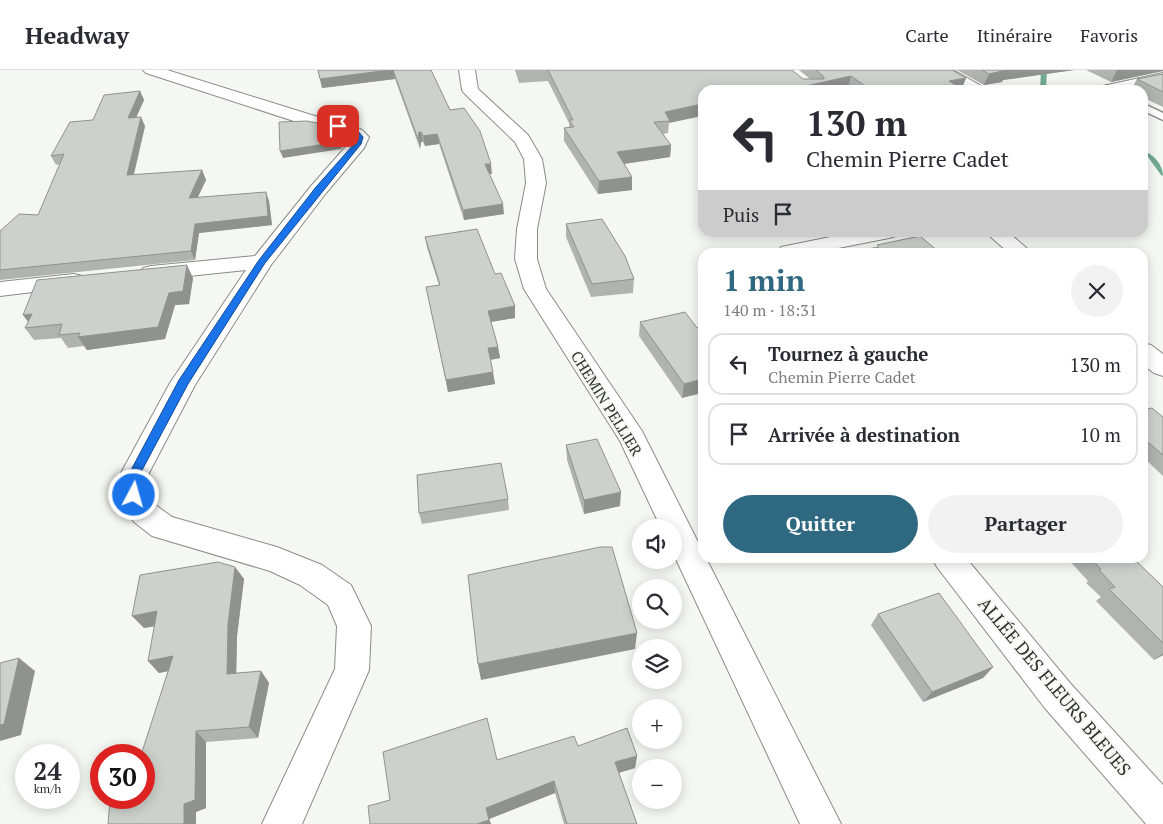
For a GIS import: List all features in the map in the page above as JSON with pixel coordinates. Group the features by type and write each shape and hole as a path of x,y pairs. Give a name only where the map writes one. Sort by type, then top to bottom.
{"street":[{"path":"150,70 315,122 338,126 354,132 360,137 358,144 319,189 262,262 183,383 135,472 134,495 144,513 163,527 277,560 311,575 340,595 354,626 352,670 282,824"},
{"name":"CHEMIN PELLIER","path":"467,70 470,90 522,139 533,159 536,183 527,229 526,259 535,289 632,438 821,824"},
{"path":"942,70 968,85"},
{"path":"1131,85 1163,78"},
{"path":"809,248 864,237"},
{"path":"1001,237 1015,248"},
{"path":"126,276 262,262"},
{"path":"0,289 97,279"},
{"path":"1148,355 1163,367"},
{"name":"ALLÉE DES FLEURS BLEUES","path":"952,563 1057,695 1163,814"}],"lane":[{"path":"1148,109 1163,117"}],"building":[{"path":"318,70 389,70 320,79"},
{"path":"393,70 431,70 450,110 464,108 480,131 491,164 485,164 503,204 463,210 437,134 423,136 419,132 418,139"},
{"path":"548,70 792,70 803,79 824,79 816,70 952,70 966,78 949,81 956,85 864,85 851,76 810,85 698,85 698,105 665,112 670,121 654,122 671,145 617,152 632,177 599,181 564,128 574,127 569,120 573,120"},
{"path":"982,70 1006,70 989,74"},
{"path":"1163,74 1163,92 1137,79"},
{"path":"140,91 128,118 141,117 127,175 202,170 189,198 266,192 268,216 195,224 191,251 0,270 0,231 19,214 38,215 64,154 51,156 70,122 93,120 104,95"},
{"path":"307,121 337,127 347,132 339,142 280,151 279,122"},
{"path":"602,219 625,256 634,279 592,284 566,224"},
{"path":"477,229 495,274 501,273 515,306 488,311 498,347 488,348 493,372 446,380 426,287 440,285 425,237"},
{"path":"921,237 934,248 873,248 879,247 877,245"},
{"path":"187,265 183,291 169,293 158,327 78,337 80,333 59,335 62,324 25,328 32,314 23,315 37,280"},
{"path":"685,312 698,327 698,380 684,384 640,322"},
{"path":"1152,408 1163,417 1163,455 1148,443 1148,409"},
{"path":"597,439 621,492 584,500 566,445"},
{"path":"501,463 508,499 419,513 417,475"},
{"path":"600,547 612,547 632,616 632,629 636,629 637,633 478,664 468,575"},
{"path":"218,562 235,567 228,624 227,674 261,671 249,727 196,731 195,800 184,804 184,824 108,824 109,809 155,809 155,744 145,744 173,656 148,661 157,611 132,616 140,575"},
{"path":"1095,563 1138,563 1163,587 1163,643 1109,589 1115,587 1099,570 1101,569"},
{"path":"939,593 993,667 932,692 878,614"},
{"path":"19,658 4,724 0,725 0,663"},
{"path":"487,718 497,760 574,736 578,746 627,728 632,742 632,749 634,749 637,756 615,762 637,824 567,824 554,781 486,808 489,820 477,824 370,824 368,806 390,800 383,752"}],"waterway":[{"path":"1043,85 1044,70"},
{"path":"1148,155 1163,174"}],"route":[{"path":"134,495 135,472 183,383 262,262 319,189 358,144 360,137 354,132 338,126"}]}
